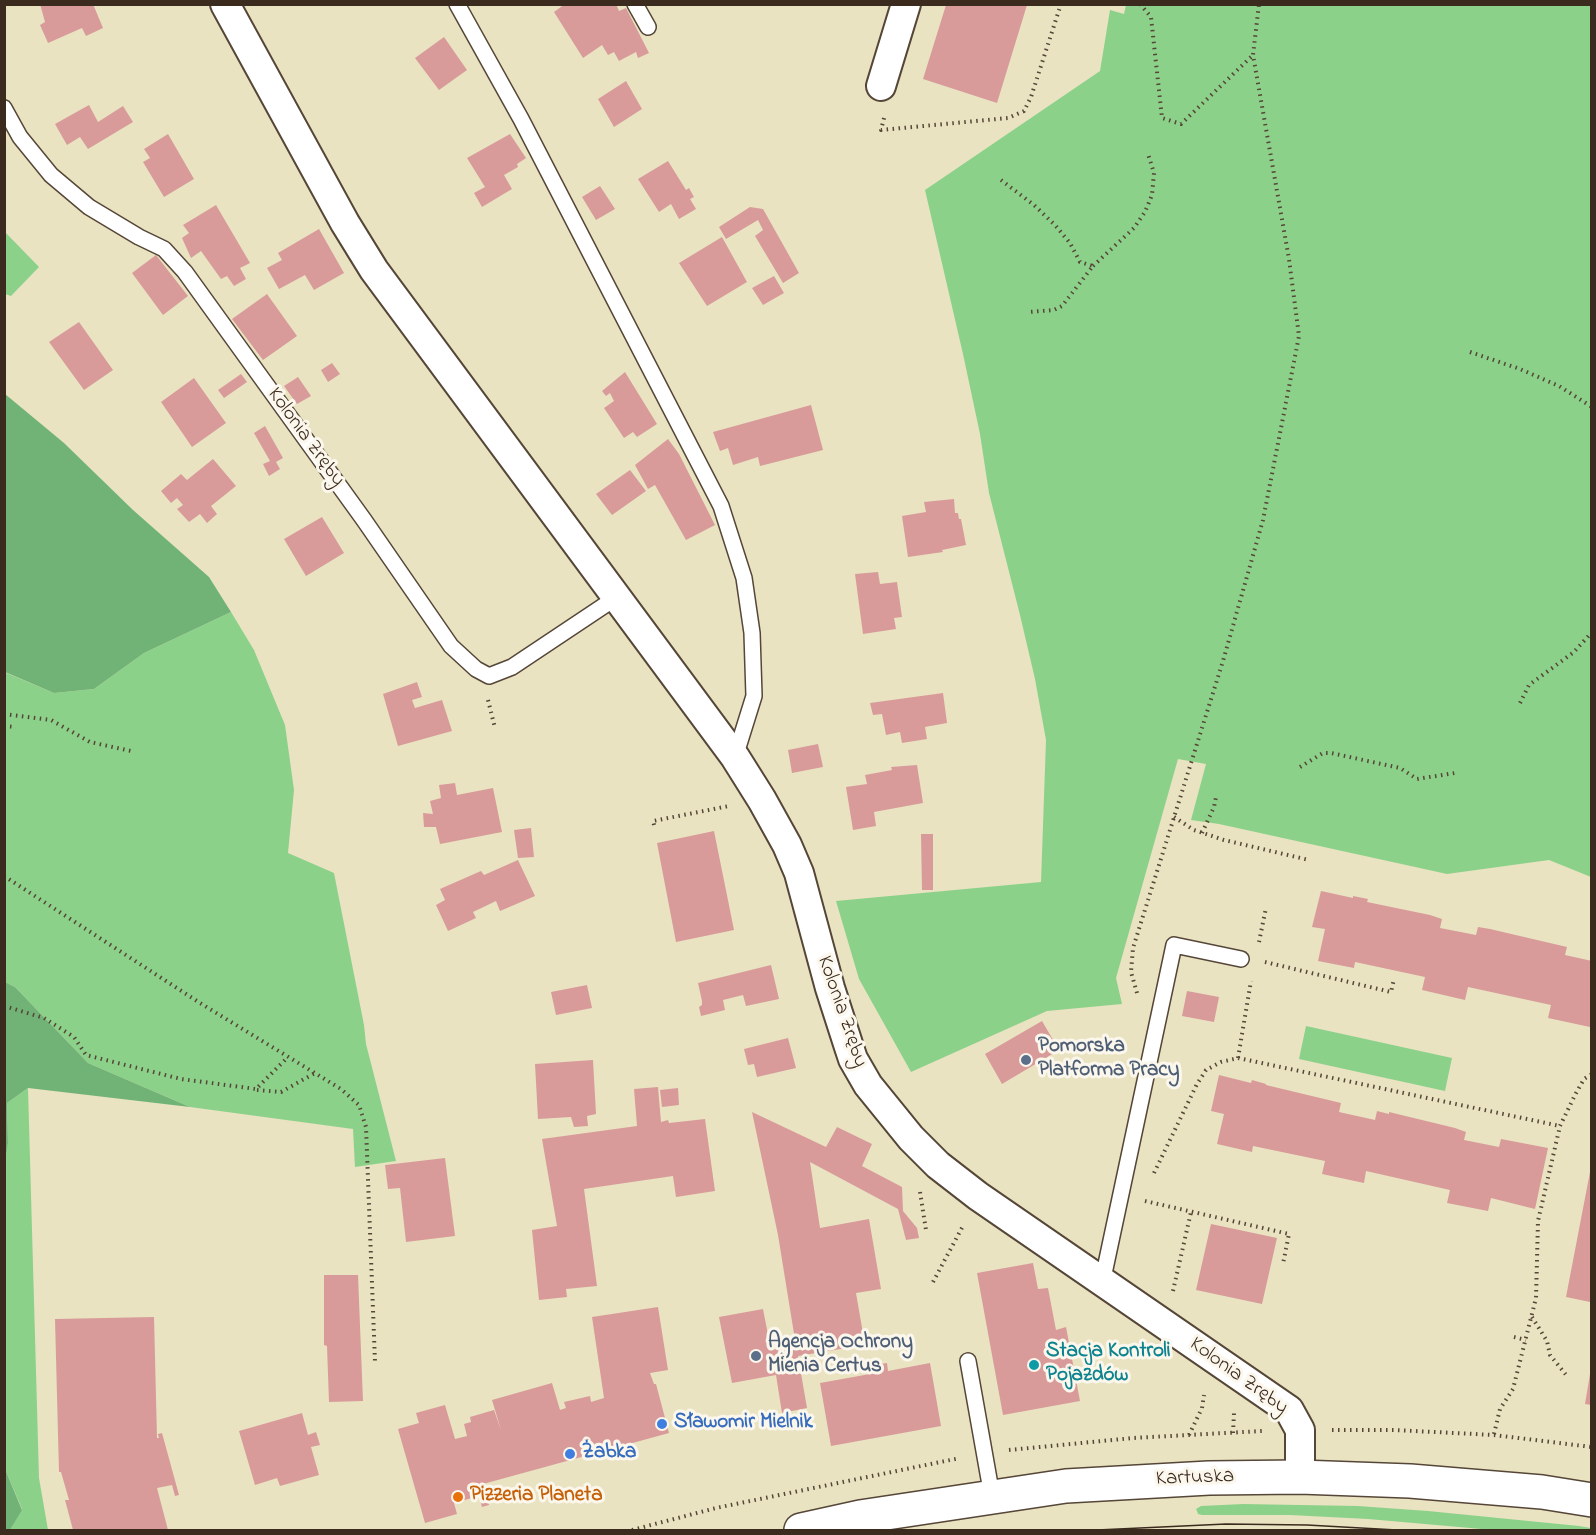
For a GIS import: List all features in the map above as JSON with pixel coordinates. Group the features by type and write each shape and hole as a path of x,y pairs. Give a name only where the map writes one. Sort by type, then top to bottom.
{"main road":[{"name":"Kartuska","path":"801,1530 860,1517 992,1496 1123,1481 1300,1477 1410,1481 1542,1492 1592,1500"}],"street":[{"name":"Kolonia Zręby","path":"225,4 360,248 735,757 762,800 787,845 798,873 830,988 857,1065 878,1098 911,1138 938,1165 978,1196 1289,1410 1300,1430 1300,1477"},
{"path":"881,86 906,4"}],"lane":[{"path":"457,4 527,130 721,506 744,578 752,633 754,696 735,757"},
{"path":"635,4 648,27"},
{"name":"Kolonia Zręby","path":"4,108 20,137 51,175 89,207 164,249 185,272 418,596 451,646 476,669 489,676 512,667 616,597"},
{"path":"1102,1283 1174,945 1240,959"},
{"path":"968,1361 992,1496"}],"path":[{"path":"881,86 892,90 881,130 1008,118 1024,111 1031,98 1061,4"},
{"path":"1140,4 1151,17 1162,118 1181,124 1253,55"},
{"path":"1156,1026 1140,1008 1131,972 1133,948 1223,661 1263,520 1299,336 1289,259 1253,55 1259,4"},
{"path":"1029,312 1041,313 1062,306 1093,266 1134,228 1145,212 1152,195 1154,173 1148,154"},
{"path":"1001,180 1055,225 1070,243 1080,262 1093,266"},
{"path":"1470,352 1520,369 1559,386 1592,407"},
{"path":"1520,703 1529,685 1574,652 1592,632"},
{"path":"4,714 51,720 90,742 130,751"},
{"path":"4,726 16,727"},
{"path":"1300,767 1323,753 1331,753 1401,768 1417,779 1455,773"},
{"path":"1202,833 1216,797"},
{"path":"654,825 653,821 762,800"},
{"path":"1174,817 1202,833 1309,860"},
{"path":"4,876 341,1089 359,1105 366,1128 375,1362"},
{"path":"1240,959 1255,960 1391,992 1394,979"},
{"path":"1238,1058 1247,1002"},
{"path":"4,1006 44,1018 74,1037 86,1055 181,1079 281,1092 315,1073"},
{"path":"256,1089 288,1057"},
{"path":"1151,1179 1206,1070 1221,1062 1238,1058 1560,1126"},
{"path":"1494,1434 1500,1408 1513,1389 1538,1290 1538,1221 1560,1126 1579,1087 1584,1079 1592,1074"},
{"path":"933,1282 978,1196"},
{"path":"1142,1200 1289,1234 1283,1264"},
{"path":"1172,1293 1191,1212"},
{"path":"1532,1317 1546,1341 1550,1354 1567,1376"},
{"path":"1514,1337 1526,1340"},
{"path":"1189,1435 1202,1408 1204,1395"},
{"path":"1233,1433 1234,1418"}],"green space":[{"path":"1126,5 1591,5 1591,877 1549,860 1447,874 1219,824 1191,820 1206,764 1178,759 1116,978 1122,1004 1047,1011 911,1072 859,979 836,901 1041,882 1046,740 1035,679 989,493 980,434 925,190 1100,71 1110,10 1124,14"},
{"path":"5,232 39,267 11,296 5,294"},
{"path":"5,394 64,443 133,510 209,577 231,612 144,653 94,689 54,693 5,672"},
{"path":"231,612 254,650 285,725 294,790 288,853 334,873 366,1044 396,1161 355,1167 353,1129 190,1107 88,1063 15,987 5,982 4,672 54,693 94,689 144,653"},
{"path":"5,982 15,987 88,1063 190,1107 28,1088 7,1103 8,1143 5,1159"},
{"path":"1306,1026 1452,1058 1445,1091 1299,1059"},
{"path":"28,1088 39,1478 48,1530 10,1530 22,1509 5,1469 4,1159 8,1143 7,1103"},
{"path":"5,1469 22,1510 10,1530 5,1530"},
{"path":"1243,1504 1358,1506 1428,1511 1579,1526 1591,1528 1591,1530 1493,1530 1368,1519 1290,1515 1202,1515 1198,1514 1196,1509 1201,1506"}],"building":[{"path":"40,4 93,4 103,28 86,36 82,28 48,43 40,25 45,22"},
{"path":"565,4 616,4 619,11 626,8 649,53 638,58 636,52 619,61 614,52 608,55 602,45 583,58 554,12"},
{"path":"946,5 1027,5 997,103 923,79"},
{"path":"444,37 467,70 439,90 415,58"},
{"path":"626,81 642,109 614,127 598,99"},
{"path":"89,105 98,122 123,106 133,122 88,149 80,137 67,145 55,124"},
{"path":"168,134 194,179 164,197 143,162 150,158 144,149"},
{"path":"510,134 526,158 517,164 518,167 504,175 512,189 482,207 474,193 485,187 467,158"},
{"path":"668,161 686,190 689,188 694,197 690,199 696,209 679,219 671,204 659,212 638,179"},
{"path":"600,186 615,209 596,220 582,197"},
{"path":"216,205 250,263 240,268 246,279 234,286 227,276 221,279 201,251 191,258 182,238 189,233 183,225"},
{"path":"750,207 763,209 799,273 783,283 755,236 763,230 758,220 726,239 719,227"},
{"path":"319,229 344,273 314,290 305,275 279,289 267,268 282,260 278,253"},
{"path":"722,237 747,282 707,306 679,263"},
{"path":"156,255 188,296 163,315 132,273"},
{"path":"774,276 784,293 763,305 752,288"},
{"path":"267,294 297,336 263,360 232,319"},
{"path":"79,322 113,370 84,390 49,342"},
{"path":"332,363 340,374 328,382 321,370"},
{"path":"625,372 657,424 637,437 633,432 624,438 604,408 614,401 610,393 606,396 602,391"},
{"path":"241,374 247,382 224,398 218,390"},
{"path":"298,377 311,396 297,404 284,386"},
{"path":"194,378 226,423 192,447 161,402"},
{"path":"811,405 823,450 760,466 758,457 733,465 728,448 720,451 713,432"},
{"path":"265,426 283,458 276,462 280,469 269,476 263,464 270,461 254,433"},
{"path":"668,439 679,454 715,525 686,540 655,485 648,489 635,465"},
{"path":"213,459 236,486 211,506 217,514 207,523 200,514 189,522 177,509 183,505 177,498 171,503 161,491 181,474 187,480"},
{"path":"630,470 646,491 612,515 596,494"},
{"path":"954,499 955,513 958,513 961,519 966,545 942,550 943,552 908,557 902,516 926,512 924,502"},
{"path":"322,517 344,553 306,576 284,539"},
{"path":"878,572 880,584 897,582 902,617 894,618 896,629 863,634 855,574"},
{"path":"417,682 422,697 412,700 415,708 442,700 452,731 398,746 383,694"},
{"path":"943,693 947,723 925,727 927,739 902,743 900,732 886,735 882,714 873,715 870,703"},
{"path":"818,744 823,767 792,773 788,750"},
{"path":"917,765 923,803 874,812 876,826 853,830 846,787 867,784 865,775 892,770 891,767"},
{"path":"455,783 457,795 493,788 502,832 440,844 436,827 424,827 423,813 433,814 430,801 441,798 439,785"},
{"path":"531,828 534,857 518,858 514,830"},
{"path":"714,831 734,930 676,942 657,843"},
{"path":"921,834 933,834 933,890 922,890"},
{"path":"518,860 535,896 500,911 496,901 473,912 476,918 448,931 436,905 445,900 440,889 481,871 484,875"},
{"path":"1321,891 1368,899 1367,902 1430,915 1442,919 1440,928 1476,935 1478,927 1567,947 1565,955 1592,961 1590,1027 1548,1018 1551,1005 1468,987 1465,1000 1422,990 1425,977 1355,962 1354,968 1318,961 1325,929 1312,927"},
{"path":"771,965 779,999 746,1006 743,995 723,1000 725,1010 701,1016 699,1007 702,1001 698,983"},
{"path":"587,985 592,1008 556,1015 551,992"},
{"path":"1187,991 1219,997 1214,1022 1182,1016"},
{"path":"1042,1021 1059,1050 1002,1084 985,1054"},
{"path":"788,1038 796,1068 757,1077 754,1064 748,1065 744,1049"},
{"path":"593,1060 596,1114 587,1116 588,1126 574,1127 571,1117 538,1119 535,1064"},
{"path":"1219,1075 1251,1083 1252,1080 1341,1103 1339,1112 1375,1120 1377,1111 1389,1114 1389,1112 1455,1128 1466,1132 1464,1140 1499,1147 1501,1139 1548,1148 1535,1209 1491,1198 1488,1211 1447,1203 1450,1190 1366,1171 1364,1183 1322,1174 1325,1161 1253,1146 1252,1152 1217,1144 1224,1114 1211,1111"},
{"path":"658,1087 661,1122 705,1119 715,1191 676,1197 673,1176 584,1189 597,1286 566,1289 567,1297 539,1300 532,1230 557,1226 542,1139 637,1126 634,1089"},
{"path":"678,1088 679,1105 662,1107 660,1090"},
{"path":"752,1112 826,1147 837,1127 872,1144 862,1166 902,1187 903,1211 917,1228 919,1238 906,1240 898,1209 810,1162 820,1228 869,1219 881,1289 856,1293 865,1345 798,1356 807,1408 782,1413 776,1375 732,1383 719,1317 763,1309 771,1350 796,1346 778,1235"},
{"path":"445,1158 455,1236 406,1242 400,1188 388,1189 385,1165"},
{"path":"1590,1172 1592,1173 1590,1302 1566,1297"},
{"path":"1211,1224 1277,1238 1262,1304 1196,1290"},
{"name":"Stacja Kontroli Pojazdów","path":"1033,1263 1038,1289 1048,1288 1056,1330 1066,1327 1080,1401 1003,1415 977,1273"},
{"path":"324,1275 358,1275 363,1401 329,1402 327,1346 324,1345"},
{"path":"658,1307 668,1370 650,1373 656,1384 669,1433 483,1484 489,1505 482,1507 479,1496 454,1503 457,1514 425,1523 398,1429 419,1423 416,1413 445,1405 455,1439 467,1436 464,1424 471,1422 470,1417 494,1410 501,1430 492,1400 552,1383 560,1410 566,1408 564,1402 590,1396 591,1402 604,1398 592,1317"},
{"path":"154,1317 157,1438 159,1438 158,1434 162,1433 179,1495 175,1496 172,1485 157,1488 168,1530 73,1530 65,1500 69,1500 61,1472 59,1472 55,1319"},
{"path":"887,1363 888,1371 930,1363 941,1426 831,1446 820,1383 870,1374 869,1366"},
{"path":"1590,1374 1592,1375 1592,1405 1585,1404"},
{"path":"302,1413 308,1435 316,1432 320,1445 311,1447 319,1475 280,1486 277,1478 255,1485 239,1431"}],"tram line":[{"path":"1097,1530 1226,1524 1307,1525 1397,1530"}],"place":[{"name":"Pomorska Platforma Pracy","path":"1026,1060"},
{"name":"Agencja Ochrony Mienia Certus","path":"756,1356"},
{"name":"Stacja Kontroli Pojazdów","path":"1034,1365"},
{"name":"Sławomir Mielnik","path":"662,1424"},
{"name":"Żabka","path":"570,1454"},
{"name":"Pizzeria Planeta","path":"458,1497"}]}
